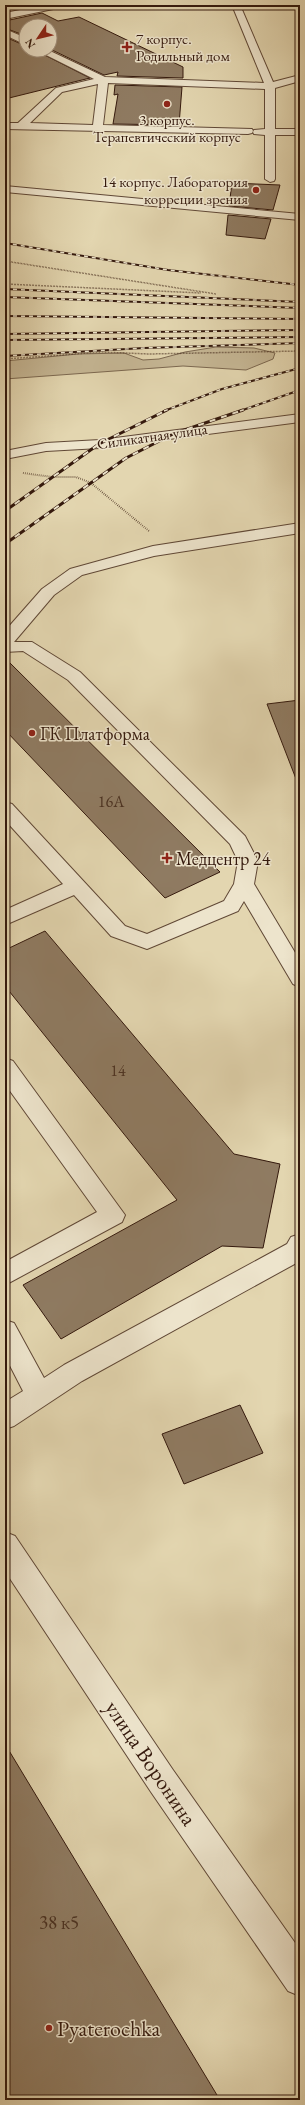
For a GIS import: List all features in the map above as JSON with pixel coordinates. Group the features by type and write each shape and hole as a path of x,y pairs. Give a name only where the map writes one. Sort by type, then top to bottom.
{"street":[{"path":"5,16 58,5"},
{"path":"236,5 270,86 270,179"},
{"path":"5,32 18,38"},
{"path":"58,58 103,80"},
{"path":"21,126 59,90 103,80 270,86 300,78"},
{"path":"98,128 103,80"},
{"path":"5,126 300,132"},
{"path":"5,188 300,217"},
{"name":"Силикатная улица","path":"5,454 297,419"},
{"path":"5,641 48,592 76,572 153,551 300,528"},
{"path":"5,647 26,646 74,676 238,841 248,861 244,884 231,906 147,942 118,931 5,808"},
{"path":"244,884 300,979"},
{"path":"5,918 76,886"},
{"path":"5,1067 113,1216 5,1274"},
{"path":"5,1417 73,1373 296,1252 300,1244"},
{"path":"5,1331 39,1395"},
{"name":"улица Воронина","path":"5,1546 162,1781 300,1978"}],"path":[{"path":"5,261 216,294 5,284"},
{"path":"5,359 101,352 149,354 300,351"},
{"path":"20,473 52,476 76,476 91,483 150,531 153,551"}],"shaded area":[{"path":"216,347 254,348 275,353 273,359 246,370 183,366 5,379 5,361 78,354 124,353 143,360 159,359 185,352"}],"building":[{"path":"42,13 52,18 19,18"},
{"path":"79,17 183,67 183,78 117,76 118,72 104,75 58,53 58,21"},
{"path":"18,18 18,33 5,28 5,21"},
{"path":"5,37 18,43 18,58 51,58 90,78 5,99"},
{"name":"3 корпус. Терапевтический корпус","path":"115,85 182,87 179,125 113,124 118,94 114,95"},
{"path":"232,183 280,185 273,210 229,206"},
{"path":"228,215 271,219 265,239 226,235"},
{"path":"5,658 220,872 165,898 5,730"},
{"path":"300,700 300,784 298,784 267,704"},
{"path":"45,931 234,1154 280,1164 263,1248 222,1246 61,1339 23,1285 177,1200 5,986 5,950"},
{"path":"240,1405 263,1453 184,1484 162,1434"},
{"path":"5,1744 220,2100 5,2100"}],"railway":[{"path":"5,243 168,270 300,285"},
{"path":"5,289 300,302"},
{"path":"5,297 300,308"},
{"path":"5,316 300,319"},
{"path":"5,334 300,330"},
{"path":"5,340 300,337"},
{"path":"5,356 144,348 300,343"},
{"path":"164,411 222,389 300,368"},
{"path":"240,411 300,390"},
{"path":"5,511 99,444 167,410"},
{"path":"5,544 126,458 173,434 243,410"}],"place":[{"name":"7 корпус. Родильный дом","path":"127,47"},
{"name":"3 корпус. Терапевтический корпус","path":"167,104"},
{"name":"14 корпус. Лаборатория корреции зрения","path":"256,190"},
{"name":"ГК Платформа","path":"32,733"},
{"name":"Медцентр 24","path":"167,858"},
{"name":"Pyaterochka","path":"49,2028"}]}
